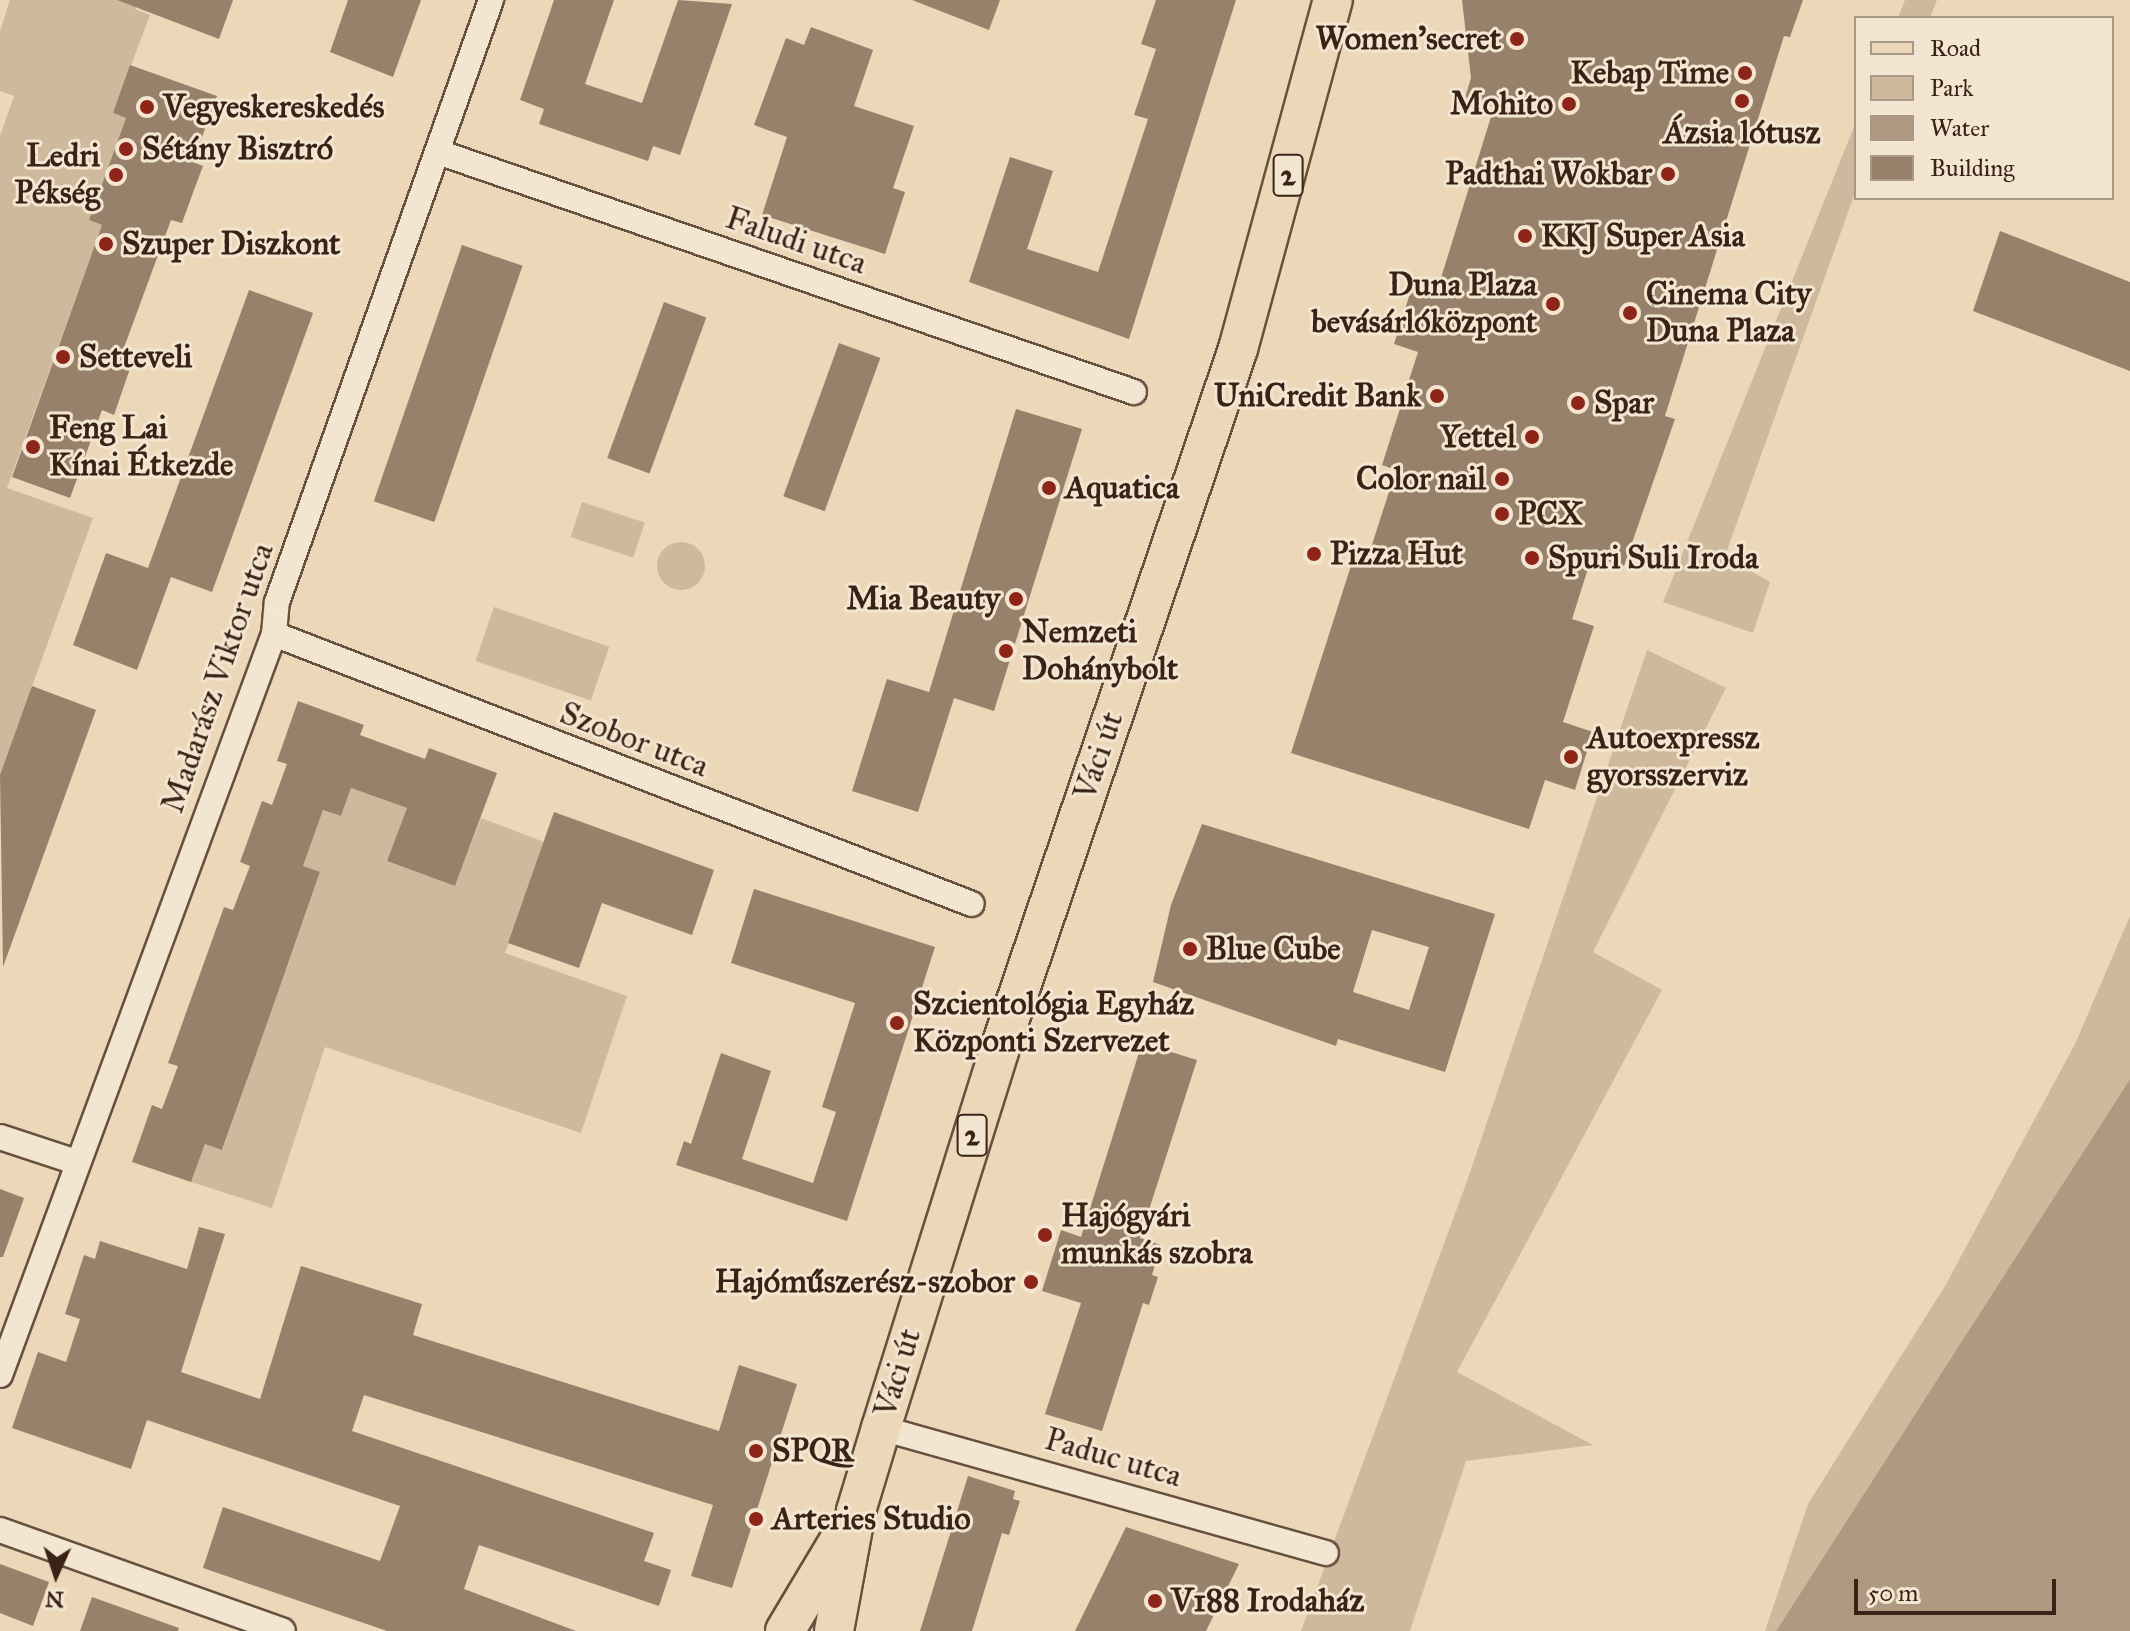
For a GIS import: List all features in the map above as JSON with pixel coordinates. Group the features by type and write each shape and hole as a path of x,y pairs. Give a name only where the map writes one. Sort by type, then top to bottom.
{"main road":[{"name":"Váci út","path":"834,1631 856,1511 881,1428 999,1051 1238,349 1333,0"},
{"name":"Váci út","path":"785,1631 856,1511"}],"street":[{"name":"Madarász Viktor utca","path":"0,1375 76,1162 274,634 277,602 491,0"},
{"name":"Faludi utca","path":"438,152 1134,392"},
{"name":"Szobor utca","path":"274,634 972,904"},
{"path":"0,1137 76,1162"},
{"name":"Paduc utca","path":"881,1428 1326,1553"},
{"path":"0,1530 283,1631"}],"green space":[{"path":"10,0 138,0 135,9 150,15 113,113 126,118 89,220 102,225 7,488 93,518 0,775 0,136 14,96 0,91 0,31"},
{"path":"1905,0 1937,0 1931,16 1899,16"},
{"path":"1854,127 1854,196 1725,556 1770,582 1753,633 1663,602"},
{"path":"582,502 645,522 633,558 571,537"},
{"path":"681,542 698,549 705,566 698,583 681,590 664,583 657,566 664,549"},
{"path":"494,607 609,647 591,701 475,661"},
{"path":"1647,650 1726,688 1593,952 1662,990 1457,1372 1593,1445 1466,1461 1410,1631 1301,1631 1466,1184"},
{"path":"351,788 407,808 387,861 455,886 481,818 544,842 505,953 627,996 581,1133 325,1047 272,1208 191,1182 205,1144 223,1149 247,1080 243,1036 260,1042 320,873 303,866 323,810 341,816"},
{"path":"2130,916 2130,1079 1776,1631 1765,1631 1808,1504 1945,1286 2075,1044"}],"water":[{"path":"2130,1079 2130,1631 1776,1631"}],"building":[{"path":"117,0 233,0 219,39"},
{"path":"348,0 421,0 393,77 330,52"},
{"path":"554,0 614,0 585,84 642,103 678,0 732,4 680,155 653,146 648,161 539,124 544,109 520,100"},
{"path":"912,0 1000,0 989,30"},
{"path":"1156,0 1236,0 1129,339 969,282 1010,157 1053,171 1027,249 1098,272 1148,119 1134,115 1156,49 1141,44"},
{"name":"Duna Plaza bevásárlóközpont","path":"1462,0 1803,0 1790,37 1784,36 1665,416 1675,419 1624,566 1592,556 1572,619 1594,626 1563,722 1593,732 1575,790 1545,780 1529,829 1291,753 1356,550 1369,554 1396,470 1382,465 1418,352 1394,344 1412,287 1436,294 1494,107 1465,98 1471,78"},
{"path":"811,27 873,50 854,106 914,126 893,188 905,192 885,254 762,215 787,137 754,125 786,38 804,45"},
{"path":"130,65 217,96 193,162 203,166 182,223 171,220 122,353 134,357 114,415 102,410 70,498 12,477 102,225 89,220 126,118 113,113"},
{"path":"2000,231 2130,282 2130,371 1973,311"},
{"path":"462,245 523,266 434,522 374,501"},
{"path":"249,290 313,313 212,592 171,577 137,670 73,645 106,553 148,568"},
{"path":"664,302 706,317 650,473 607,458"},
{"path":"839,343 880,358 825,511 783,496"},
{"path":"1016,409 1082,429 994,711 954,698 918,812 852,791 887,679 929,692"},
{"path":"32,686 96,710 3,967 0,775"},
{"path":"298,701 364,725 360,735 425,759 429,748 497,773 455,886 387,861 407,808 351,788 341,816 323,810 303,866 320,872 276,998 222,1150 205,1144 191,1182 132,1162 152,1105 162,1109 178,1066 168,1063 224,907 233,910 250,866 240,862 262,801 272,805 287,764 277,761"},
{"path":"554,812 714,870 692,935 602,903 579,968 508,943"},
{"name":"Blue Cube","path":"1202,824 1495,914 1445,1072 1338,1039 1336,1046 1153,982 1171,905","holes":["1372,930 1429,947 1409,1010 1353,992"]},
{"path":"754,889 935,947 847,1221 676,1165 684,1141 691,1144 721,1053 771,1071 742,1159 813,1183 836,1112 822,1107 855,1003 731,963"},
{"path":"1142,1043 1197,1060 1140,1238 1161,1245 1152,1275 1158,1277 1149,1305 1143,1303 1102,1431 1045,1414 1081,1303 1042,1291 1061,1230 1081,1237"},
{"path":"0,1189 24,1198 3,1257 0,1257"},
{"path":"199,1227 225,1234 181,1372 260,1399 301,1266 422,1304 413,1335 719,1431 739,1365 797,1384 732,1588 691,1576 713,1505 364,1395 352,1431 654,1533 644,1561 671,1570 659,1606 479,1545 464,1589 576,1631 387,1631 203,1568 223,1507 380,1561 400,1506 147,1420 131,1469 12,1428 38,1352 66,1362 80,1319 65,1314 84,1255 95,1259 100,1241 187,1269"},
{"path":"968,1476 1015,1491 1013,1499 1020,1501 1009,1535 1002,1533 972,1631 920,1631"},
{"name":"V188 Irodaház","path":"1126,1527 1239,1564 1206,1631 1075,1631"},
{"path":"0,1564 49,1582 33,1626 0,1613"},
{"path":"92,1597 179,1628 178,1631 80,1631"}],"place":[{"name":"Women'secret","path":"1517,39"},
{"name":"Kebap Time","path":"1745,73"},
{"name":"Ázsia lótusz","path":"1742,101"},
{"name":"Mohito","path":"1569,104"},
{"name":"Vegyeskereskedés","path":"147,107"},
{"name":"Sétány Bisztró","path":"126,149"},
{"name":"Padthai Wokbar","path":"1668,174"},
{"name":"Ledri Pékség","path":"116,175"},
{"name":"KKJ Super Asia","path":"1525,236"},
{"name":"Szuper Diszkont","path":"106,244"},
{"name":"Duna Plaza bevásárlóközpont","path":"1553,304"},
{"name":"Cinema City Duna Plaza","path":"1630,313"},
{"name":"Setteveli","path":"63,357"},
{"name":"UniCredit Bank","path":"1437,396"},
{"name":"Spar","path":"1578,403"},
{"name":"Yettel","path":"1532,437"},
{"name":"Feng Lai Kínai Étkezde","path":"33,447"},
{"name":"Color nail","path":"1502,479"},
{"name":"Aquatica","path":"1049,488"},
{"name":"PCX","path":"1502,514"},
{"name":"Pizza Hut","path":"1314,554"},
{"name":"Spuri Suli Iroda","path":"1532,558"},
{"name":"Mia Beauty","path":"1016,599"},
{"name":"Nemzeti Dohánybolt","path":"1006,651"},
{"name":"Autoexpressz gyorsszerviz","path":"1571,757"},
{"name":"Blue Cube","path":"1190,949"},
{"name":"Szcientológia Egyház Központi Szervezet","path":"897,1023"},
{"name":"Hajógyári munkás szobra","path":"1045,1235"},
{"name":"Hajóműszerész-szobor","path":"1031,1282"},
{"name":"SPQR","path":"756,1451"},
{"name":"Arteries Studio","path":"756,1519"},
{"name":"V188 Irodaház","path":"1155,1601"}]}
